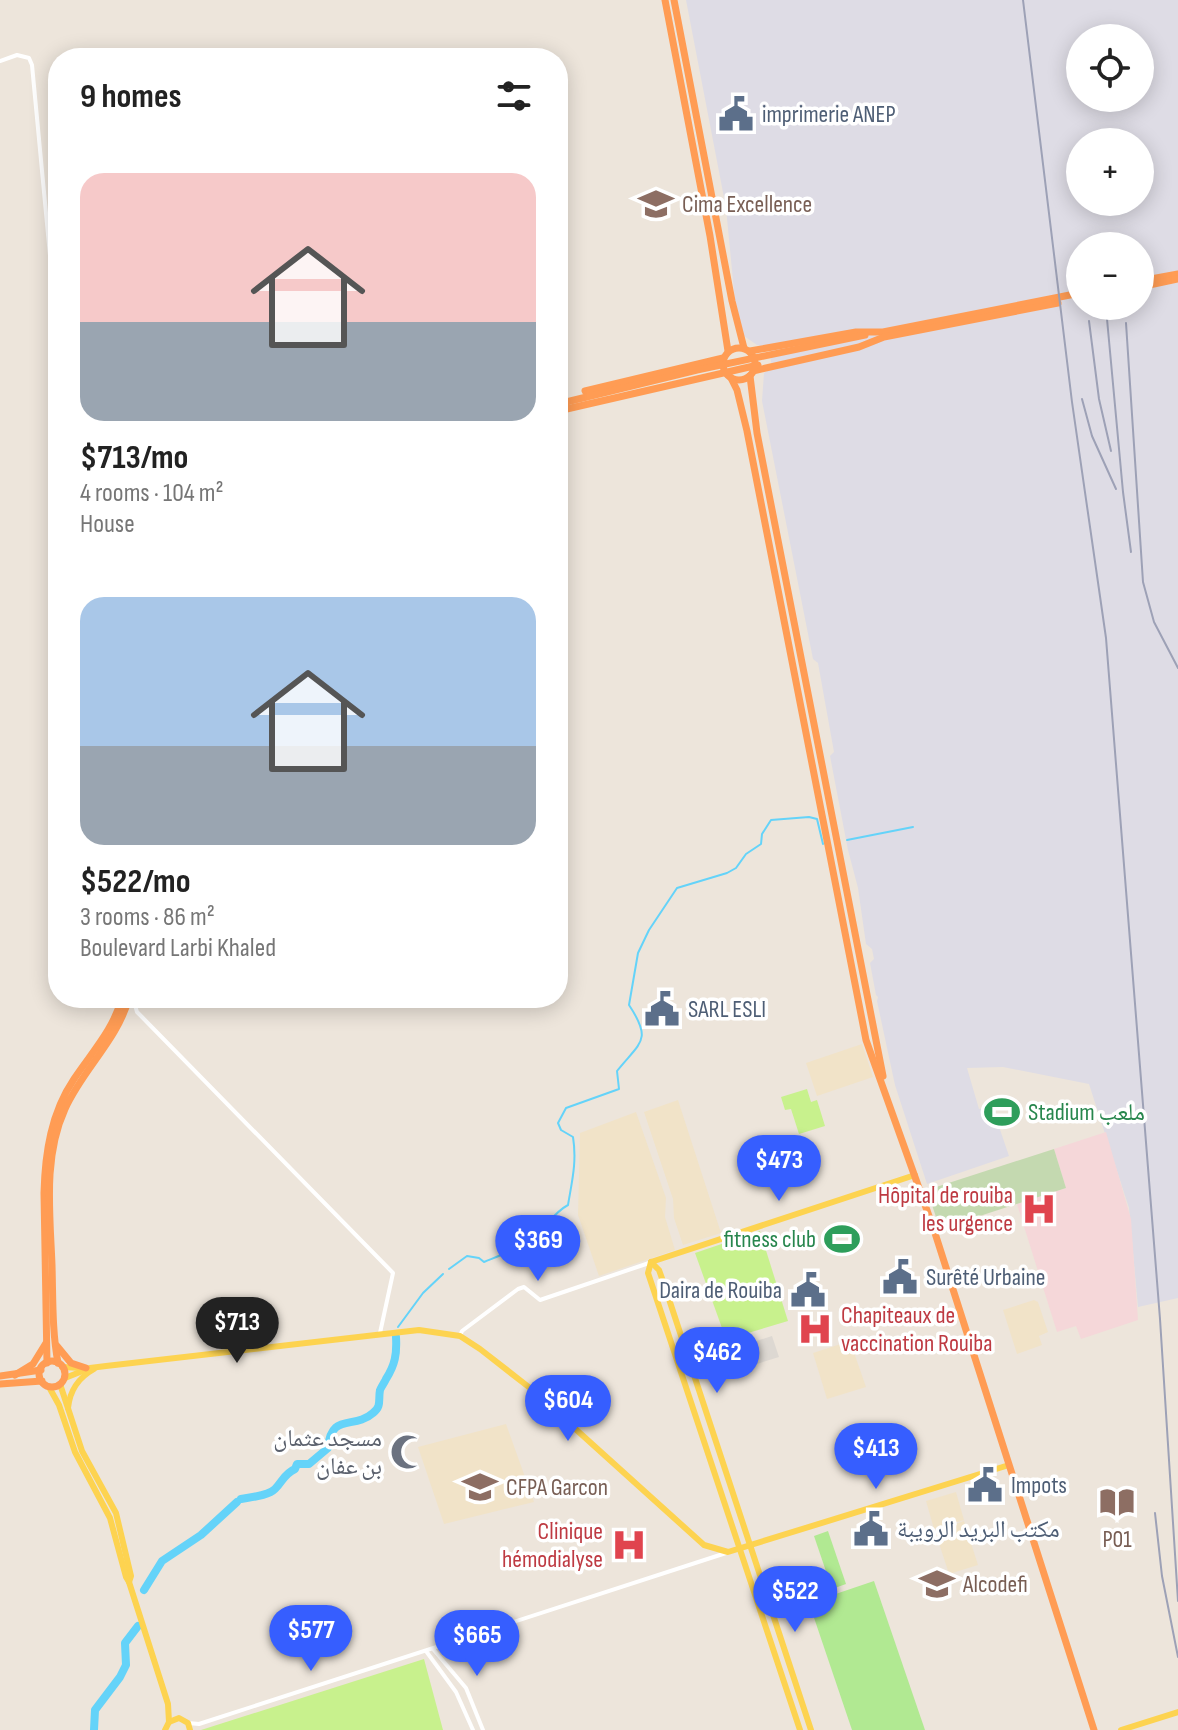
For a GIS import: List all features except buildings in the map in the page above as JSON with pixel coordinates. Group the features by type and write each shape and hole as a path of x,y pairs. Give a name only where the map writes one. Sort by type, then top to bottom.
{"highway":[{"path":"665,0 710,236 726,354 723,367 737,390 747,431 866,1040 915,1175 1094,1730"},
{"path":"674,0 732,301 747,350 754,358 752,373 757,433 890,1106"},
{"path":"1154,281 1178,276"},
{"path":"568,401 1066,299"},
{"path":"568,399 616,382 726,354 736,347 747,350 856,332 883,334"},
{"path":"568,410 729,377 741,380 752,373 859,347 883,334"},
{"path":"568,408 588,399"},
{"path":"856,996 866,994"},
{"path":"29,1382 48,1387 62,1381 51,1340 44,1193 44,1168 51,1128 67,1091 107,1033 118,1008"},
{"path":"0,1376 41,1370 47,1363 51,1340 50,1189 57,1129 75,1089 116,1031 126,1008"},
{"path":"51,1340 64,1357 88,1368"},
{"path":"15,1375 39,1357 51,1340"},
{"path":"47,1363 60,1365"},
{"path":"41,1370 48,1387"},
{"path":"0,1384 29,1382 48,1387"}],"main road":[{"path":"651,1262 915,1175"},
{"path":"651,1262 659,1270 664,1284 811,1730"},
{"path":"651,1262 648,1273 800,1730"},
{"path":"60,1365 88,1368 419,1330 460,1336 530,1388 704,1545 728,1552 1009,1465"},
{"path":"69,1415 68,1404 77,1383 85,1375 106,1366"},
{"path":"88,1368 62,1381 69,1415 89,1467 116,1513 129,1566 129,1582"},
{"path":"48,1387 75,1452 110,1518 168,1704 169,1722 165,1730"},
{"path":"168,1704 190,1728"},
{"path":"1124,1729 1178,1712"},
{"path":"169,1722 179,1718"}],"street":[{"path":"0,61 23,55 29,58 32,65 48,234"},
{"path":"135,1008 393,1273 380,1335"},
{"path":"460,1336 462,1331 518,1289 524,1287 540,1300 651,1262"},
{"path":"190,1728 728,1552"},
{"path":"433,1649 466,1688 483,1730"},
{"path":"426,1651 456,1692 473,1730"}],"shaded area":[{"path":"686,0 1178,0 1178,1298 1138,1307 1129,1208 1089,1084 1003,1067 967,1068 979,1109 992,1106 1009,1156 927,1184 895,1085 877,1001 870,963 874,959 872,949 866,944 858,888 830,756 834,752 818,663 813,659 762,401 764,373 772,368 769,348 757,345 744,336 735,301 726,208"},
{"path":"862,1044 873,1077 817,1096 806,1063"},
{"path":"678,1100 721,1233 683,1245 674,1218 673,1199 644,1112"},
{"path":"636,1112 666,1198 665,1217 675,1250 599,1276 578,1215 580,1133"},
{"path":"1106,1132 1131,1219 1138,1320 1081,1339 1076,1326 1057,1332 1017,1204 1066,1188 1054,1149"},
{"path":"1034,1300 1038,1302 1048,1332 1039,1336 1042,1345 1017,1354 1003,1310"},
{"path":"772,1336 779,1357 722,1375 715,1354"},
{"path":"850,1341 866,1387 827,1399 813,1353"},
{"name":"CFPA Garcon","path":"506,1424 534,1502 444,1524 418,1447"},
{"path":"956,1492 964,1520 934,1529 926,1501"},
{"path":"964,1521 978,1565 949,1574 935,1531"}],"green space":[{"path":"807,1089 811,1102 817,1100 825,1126 799,1134 791,1109 785,1110 781,1097"},
{"path":"1054,1149 1066,1188 940,1229 927,1190"},
{"path":"760,1231 788,1321 738,1336 722,1328 695,1253"},
{"path":"828,1531 846,1584 832,1589 814,1536"},
{"path":"874,1581 925,1730 852,1730 809,1603"},
{"path":"424,1659 443,1730 201,1730"}],"waterway":[{"path":"449,1269 467,1256 484,1262 517,1248 536,1236 554,1215 568,1205 574,1163 573,1137 561,1130 558,1123 566,1108 619,1089 617,1071 637,1047 642,1034 629,1005 638,953 649,930 677,888 736,868 746,854 761,844 762,834 771,820 817,819 823,844"},
{"path":"847,840 913,827"},
{"path":"398,1327 423,1293 443,1274"},
{"path":"241,1499 272,1491 297,1464 309,1464 328,1448 330,1437 339,1426 366,1418 376,1410 380,1389 395,1359 396,1337"},
{"path":"144,1590 162,1561 201,1535 237,1502"},
{"path":"94,1730 95,1710 120,1677 126,1665 125,1643 138,1626"}],"railway":[{"path":"1023,0 1072,402 1106,638 1160,1319 1178,1601"},
{"path":"1107,320 1131,552"},
{"path":"1089,321 1099,399 1111,451"},
{"path":"1126,323 1143,582 1154,622 1178,668"},
{"path":"1082,399 1092,436 1116,489"},
{"path":"1155,1513 1162,1576 1178,1657"}],"place":[{"name":"imprimerie ANEP","path":"736,114"},
{"name":"Cima Excellence","path":"656,204"},
{"name":"SARL ESLI","path":"662,1009"},
{"name":"Stadium ملعب","path":"1002,1112"},
{"name":"Hôpital de rouiba les urgence","path":"1039,1209"},
{"name":"fitness club","path":"842,1239"},
{"name":"Surêté Urbaine","path":"900,1277"},
{"name":"Daira de Rouiba","path":"808,1290"},
{"name":"Chapiteaux de vaccination Rouiba","path":"815,1329"},
{"name":"مسجد عثمان بن عفان","path":"408,1452"},
{"name":"Impots","path":"985,1485"},
{"name":"CFPA Garcon","path":"480,1487"},
{"name":"P01","path":"1117,1502"},
{"name":"مكتب البريد الرويبة","path":"871,1529"},
{"name":"Clinique hémodialyse","path":"629,1545"},
{"name":"Alcodefi","path":"937,1584"}]}
